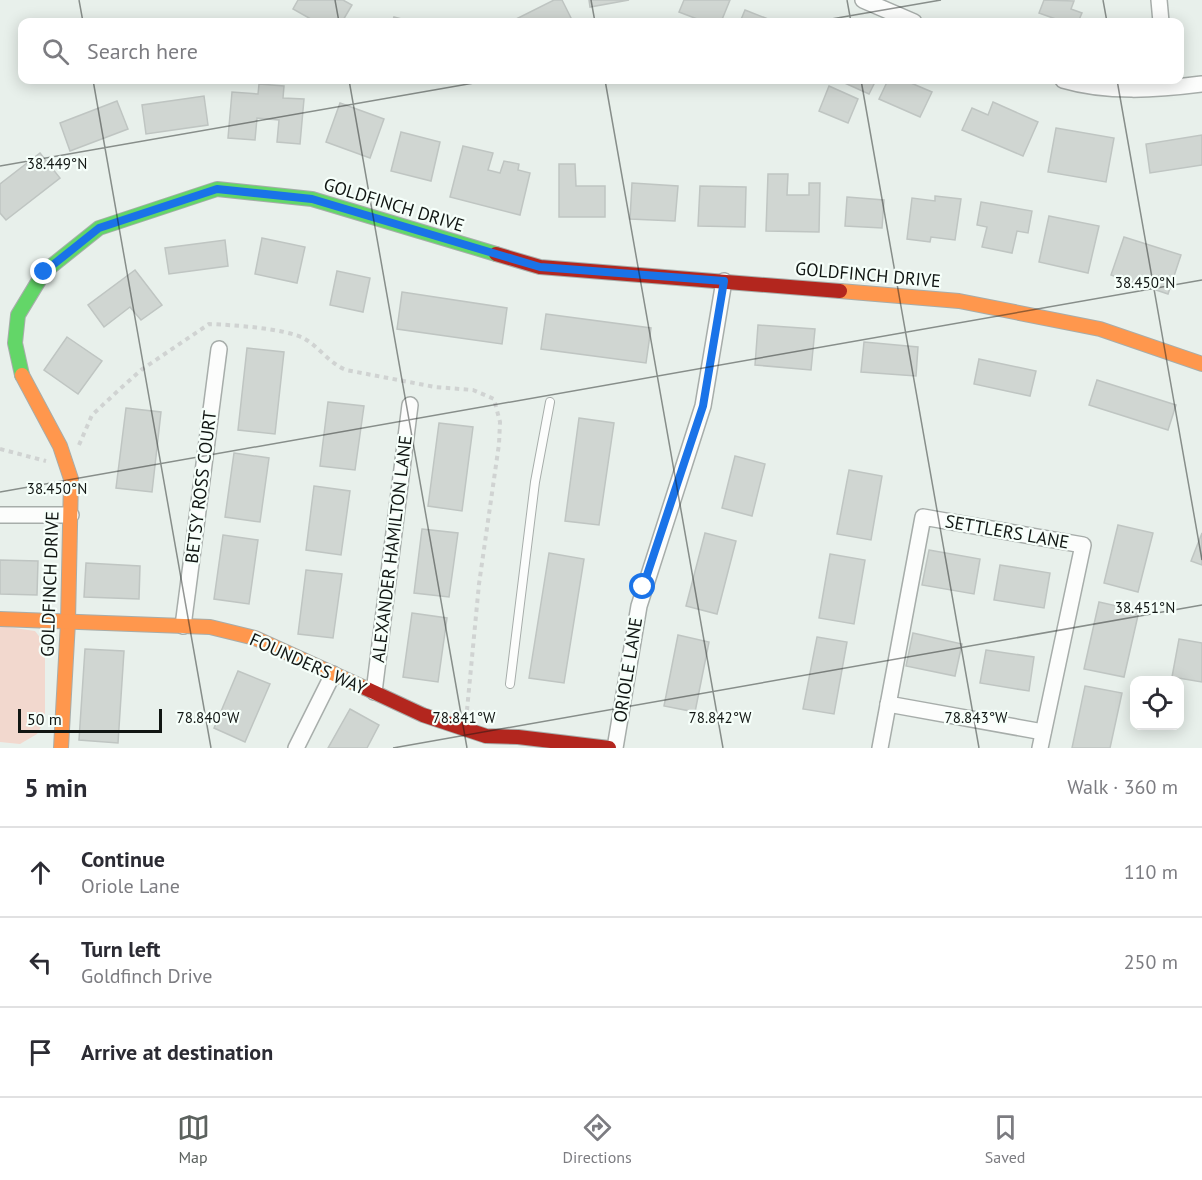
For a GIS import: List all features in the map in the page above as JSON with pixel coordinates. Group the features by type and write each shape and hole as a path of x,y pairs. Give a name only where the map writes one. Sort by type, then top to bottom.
{"street":[{"path":"863,0 905,18"},
{"path":"1159,0 1161,18"},
{"path":"1077,84 1087,87 1202,84"},
{"name":"GOLDFINCH DRIVE","path":"61,748 68,622 70,479 63,455 21,373 15,343 18,315 44,272 99,228 217,189 312,199 540,267 959,301 1100,329 1202,364"},
{"name":"ORIOLE LANE","path":"615,748 639,606 703,406 724,281"},
{"name":"BETSY ROSS COURT","path":"183,626 219,349"},
{"name":"ALEXANDER HAMILTON LANE","path":"374,692 410,405"},
{"path":"0,515 71,515"},
{"name":"SETTLERS LANE","path":"880,748 923,517 1083,545 1040,748"},
{"name":"FOUNDERS WAY","path":"0,619 210,627 255,638 423,714 486,736 509,742 609,748"},
{"path":"296,748 333,674"},
{"path":"888,704 1043,732"}],"lane":[{"path":"510,684 535,482 550,402"}],"path":[{"path":"0,449 48,461 63,455 81,443 92,415 141,370 209,324 273,331 304,339 346,370 435,387 473,390 494,399 500,422 499,444 479,584 467,714"}],"shaded area":[{"path":"0,626 35,631 45,644 45,720 37,734 20,744 0,742"}],"building":[{"path":"298,0 343,0 352,5 344,18 309,18 293,9"},
{"path":"554,0 562,0 571,18 518,18"},
{"path":"589,0 629,0 590,7"},
{"path":"684,0 730,0 723,18 695,18 679,12"},
{"path":"1044,0 1074,1 1071,9 1082,13 1080,18 1053,18 1039,13"},
{"path":"745,10 765,18 742,18"},
{"path":"259,84 284,86 283,98 304,99 300,144 277,142 279,120 257,118 255,140 228,138 232,92 258,94"},
{"path":"847,84 874,84 869,94"},
{"path":"886,84 913,84 932,92 920,117 879,99"},
{"path":"829,86 858,99 848,123 819,111"},
{"path":"204,96 208,125 146,134 142,105"},
{"path":"117,101 128,129 70,151 60,123"},
{"path":"993,102 1038,122 1023,156 962,130 972,108 988,115"},
{"path":"340,103 384,119 370,158 326,142"},
{"path":"1056,128 1114,138 1106,182 1048,172"},
{"path":"401,132 440,142 431,181 391,171"},
{"path":"1202,135 1202,165 1150,173 1146,144"},
{"path":"463,146 493,153 488,170 500,173 504,161 519,164 518,170 530,173 520,215 450,197"},
{"path":"40,153 60,178 6,220 0,213 0,184"},
{"path":"559,164 575,164 576,186 605,186 605,217 559,217"},
{"path":"768,174 788,174 787,195 809,195 809,183 820,183 819,232 766,231"},
{"path":"632,183 678,186 675,221 630,219"},
{"path":"700,186 746,187 745,227 698,226"},
{"path":"935,196 961,199 955,240 931,237 930,242 907,239 912,198 935,201"},
{"path":"847,197 884,200 882,228 845,226"},
{"path":"981,202 1032,211 1028,233 1017,231 1012,253 982,247 987,227 977,225"},
{"path":"1049,216 1099,226 1088,273 1039,262"},
{"path":"1124,237 1181,255 1168,294 1111,275"},
{"path":"262,238 305,247 297,283 255,274"},
{"path":"225,240 228,266 169,274 165,248"},
{"path":"135,270 162,305 141,320 130,307 104,327 88,305"},
{"path":"337,271 370,278 363,312 330,305"},
{"path":"402,292 507,308 502,344 397,329"},
{"path":"546,314 651,328 646,363 541,349"},
{"path":"758,325 815,329 811,370 755,365"},
{"path":"67,337 102,361 78,394 44,370"},
{"path":"864,342 918,347 916,376 861,372"},
{"path":"247,348 284,352 275,434 238,430"},
{"path":"979,359 1036,371 1030,396 974,384"},
{"path":"1097,380 1176,405 1168,430 1089,405"},
{"path":"328,402 364,406 355,470 320,466"},
{"path":"126,408 161,412 152,492 116,488"},
{"path":"579,418 614,423 599,525 565,521"},
{"path":"439,423 473,427 462,511 428,506"},
{"path":"234,453 269,458 260,522 225,517"},
{"path":"735,456 765,464 752,516 722,508"},
{"path":"849,470 882,476 871,540 837,534"},
{"path":"314,486 350,491 341,555 306,550"},
{"path":"1118,525 1153,533 1138,592 1104,583"},
{"path":"422,529 458,533 449,597 414,593"},
{"path":"705,533 736,541 717,614 686,606"},
{"path":"1202,533 1202,565 1191,561"},
{"path":"223,535 258,540 249,604 214,599"},
{"path":"929,550 980,559 974,594 922,585"},
{"path":"549,553 584,559 564,683 529,678"},
{"path":"830,554 865,560 854,624 819,618"},
{"path":"0,560 38,561 37,595 0,594"},
{"path":"86,563 140,566 139,599 84,597"},
{"path":"1000,565 1050,573 1044,608 994,600"},
{"path":"306,570 342,574 333,638 298,634"},
{"path":"1099,602 1139,611 1124,677 1084,669"},
{"path":"412,613 447,618 438,682 403,677"},
{"path":"913,633 962,644 955,676 906,666"},
{"path":"678,635 709,642 695,712 664,706"},
{"path":"817,637 847,642 834,714 803,709"},
{"path":"1179,639 1202,643 1202,682 1184,679 1184,676 1172,676"},
{"path":"85,649 124,651 118,743 79,740"},
{"path":"986,650 1034,657 1029,691 980,683"},
{"path":"238,671 270,684 245,742 214,728"},
{"path":"1085,686 1122,693 1110,748 1072,748"},
{"path":"350,709 379,725 367,748 328,748"}],"traffic: fast":[{"path":"22,375 15,343 18,315 44,272 99,228 217,189 312,199 496,254"}],"traffic: slow":[{"path":"840,291 959,301 1100,329 1202,364"},
{"path":"22,375 60,446 71,479 68,622 61,748"},
{"path":"0,619 210,627 255,638 365,688"}],"traffic: jam":[{"path":"496,254 540,267 840,291"},
{"path":"365,688 423,715 486,736 518,737 609,748"}],"route":[{"path":"44,272 99,228 217,189 312,199 540,267 724,281 712,366 703,406 690,453 643,587"}]}
